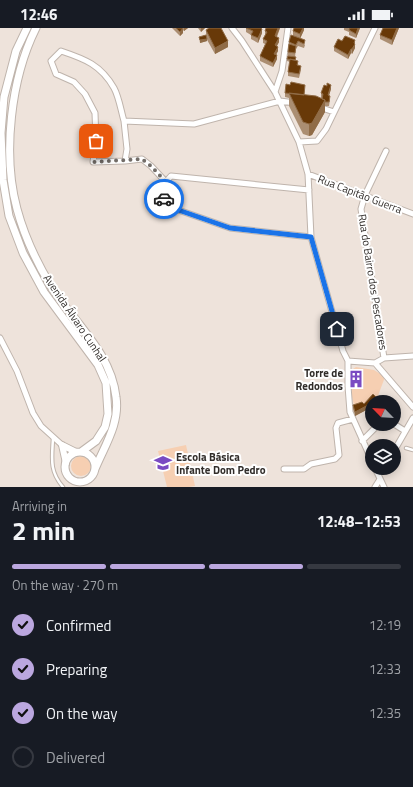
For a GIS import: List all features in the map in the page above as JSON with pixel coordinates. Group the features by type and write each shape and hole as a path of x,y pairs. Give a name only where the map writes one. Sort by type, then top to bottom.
{"main road":[{"name":"Avenida Álvaro Cunhal","path":"27,28 16,51 4,97 0,133 3,180 9,216 23,253 44,292 98,366 106,383 108,414 105,427 96,441 78,452"},
{"name":"Avenida Álvaro Cunhal","path":"36,28 23,61 15,94 10,132 11,170 17,208 30,246 51,286 104,359 112,377 116,398 116,416 113,431 88,487"},
{"path":"71,478 77,481 87,480 94,472 93,459 86,453 78,452 68,458 66,462 66,472 71,478 74,487"}],"street":[{"path":"232,28 275,92 299,142 308,174 311,237 343,351 348,361 350,412 365,447"},
{"path":"275,92 282,71 288,28"},
{"path":"299,142 317,141 326,129 375,28"},
{"path":"125,161 127,149 124,121 114,88 99,68 84,58 61,51 51,61 56,74 74,82 85,94 95,113 96,141 94,162 125,161 142,159 166,182"},
{"path":"124,121 194,124 280,101 301,104"},
{"path":"314,106 334,112"},
{"name":"Rua do Bairro dos Pescadores","path":"375,363 384,358 361,209 365,195 386,151"},
{"name":"Rua Capitão Guerra","path":"308,174 413,214"},
{"path":"309,190 171,176 164,184 164,205 230,228 311,237"},
{"path":"0,338 17,371 33,413 41,426 62,445 78,452"},
{"path":"384,358 413,356"},
{"path":"348,361 375,363 413,407"},
{"path":"401,439 413,418"},
{"path":"284,469 304,469 311,464 335,459 339,455 336,428 338,423 353,419"},
{"path":"401,428 405,431"},
{"path":"362,441 372,431"},
{"path":"62,445 66,462"},
{"path":"378,475 384,487"},
{"path":"375,487 380,479"}],"lane":[{"path":"53,438 52,463 54,473 57,480 63,487"},
{"path":"406,448 413,450"}],"shaded area":[{"path":"356,367 374,370 385,377 378,395 365,395 365,406 355,409 352,397 353,369"},
{"path":"186,445 195,486 167,487 158,451"},
{"path":"81,456 88,459 91,466 88,473 81,476 74,473 71,466 74,459"}],"building":[{"path":"176,28 183,28 180,32"},
{"path":"209,28 221,28 228,41 215,48 206,30"},
{"path":"246,28 262,29 258,38 251,35 253,31"},
{"path":"266,28 278,28 275,36 279,38 275,45 278,47 274,54 277,55 273,63 260,56 267,41 263,39 267,32 265,31"},
{"path":"294,28 303,28 300,34 293,31"},
{"path":"350,28 358,28 356,34 349,30"},
{"path":"383,28 397,28 392,40 380,35"},
{"path":"206,35 207,39 200,40 199,37"},
{"path":"291,35 305,40 304,44 298,41 296,45 289,42"},
{"path":"345,36 355,40 355,44 348,55 334,47 338,39 342,41"},
{"path":"289,44 296,46 295,53 288,52"},
{"path":"288,56 296,57 295,60 287,59"},
{"path":"290,59 298,61 297,65 301,66 299,74 288,72"},
{"path":"291,82 305,85 304,95 285,93 286,84 290,85"},
{"path":"327,83 331,85 328,95 330,96 329,102 325,102 325,100 322,99 323,94 321,93 324,85 327,86"},
{"path":"289,93 316,96 325,100 312,123 309,124 303,122"},
{"path":"362,402 364,404 365,403 365,407 355,412 353,405"}],"way so far":[{"path":"96,141 94,162 142,159 166,182 164,184 164,199"}],"place":[{"name":"Torre de Redondos","path":"356,379"},
{"name":"Escola Básica Infante Dom Pedro","path":"163,463"}],"route":[{"path":"164,199 164,205 230,228 311,237 337,329"}]}
